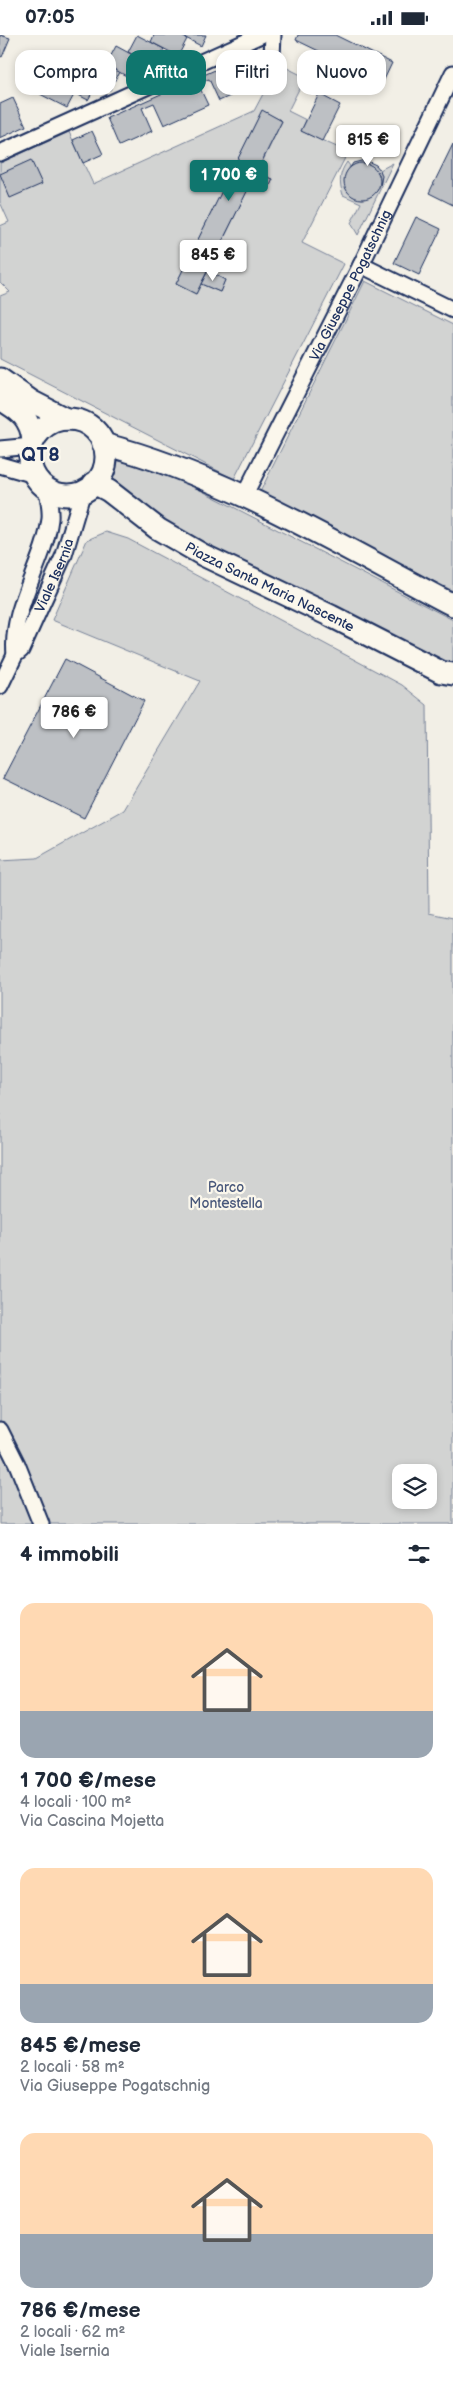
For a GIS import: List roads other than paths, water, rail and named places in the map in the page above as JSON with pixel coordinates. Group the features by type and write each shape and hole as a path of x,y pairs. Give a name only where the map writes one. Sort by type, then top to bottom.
{"street":[{"path":"0,153 261,35"},
{"path":"272,50 273,35"},
{"name":"Via Giuseppe Pogatschnig","path":"244,496 361,265 453,73"},
{"path":"361,265 453,311"},
{"path":"0,379 31,401 66,419 80,421 91,427 103,445 104,465 89,487 65,494 0,465"},
{"path":"0,399 23,413 31,429 33,443 30,463 41,482"},
{"path":"0,449 33,443 48,424 66,419"},
{"path":"103,445 142,455 244,496 453,605"},
{"name":"Viale Isernia","path":"15,655 14,646 20,611 42,551 50,519 41,482"},
{"name":"Viale Isernia","path":"0,686 15,655 22,650 64,555 89,487"},
{"name":"Piazza Santa Maria Nascente","path":"89,487 109,491 158,529 203,555 331,616 441,672 453,674"},
{"path":"0,1430 17,1464 41,1524"}],"district":[{"name":"QT8","path":"41,454"}],"park label":[{"name":"Parco Montestella","path":"226,1195"}]}
